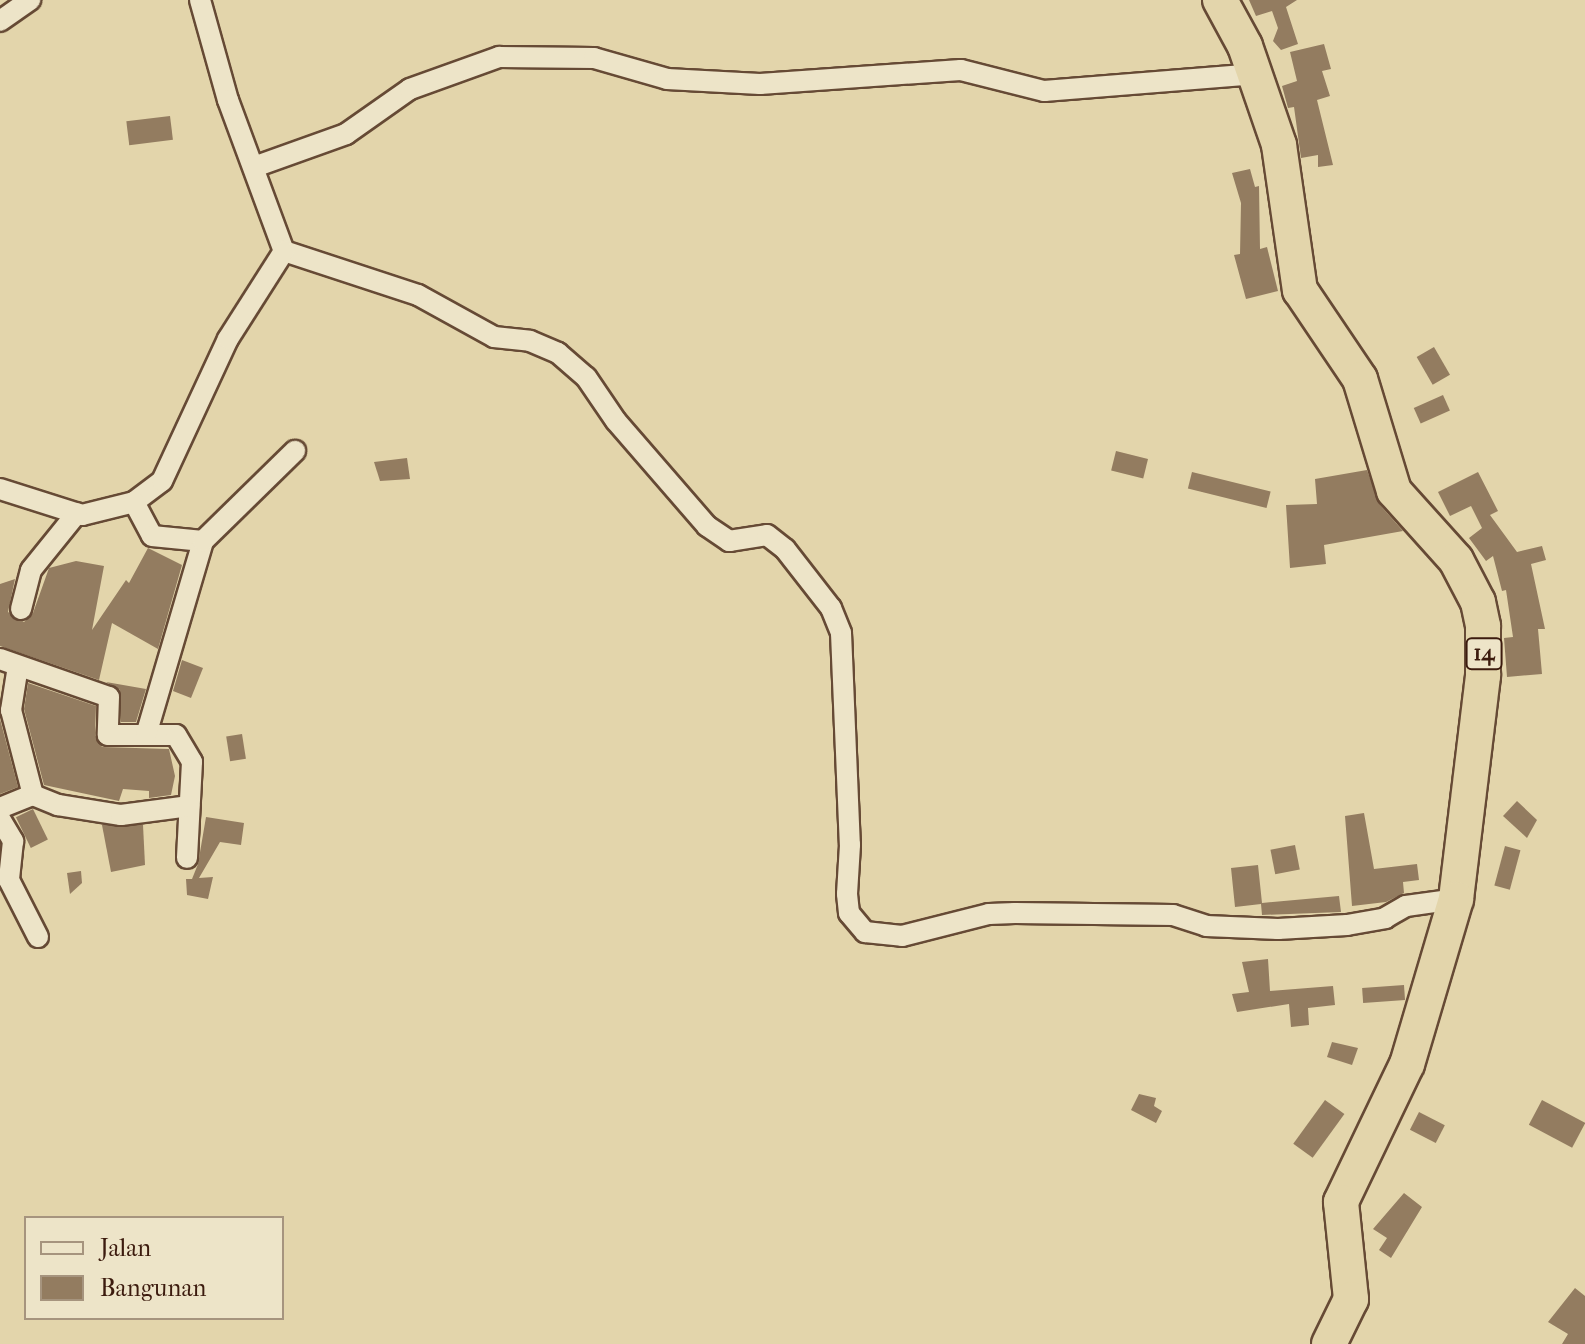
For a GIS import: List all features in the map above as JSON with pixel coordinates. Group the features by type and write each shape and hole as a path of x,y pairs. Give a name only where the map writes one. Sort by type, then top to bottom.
{"highway":[{"name":"14","path":"1220,0 1256,74 1279,145 1300,290 1360,379 1394,491 1456,560 1478,602 1483,676 1456,899 1407,1064 1341,1202 1351,1299 1329,1344"}],"street":[{"path":"0,21 30,0"},
{"path":"200,0 284,251"},
{"path":"254,167 351,131 410,89 499,57 594,58 667,79 760,84 961,70 1044,91 1256,74"},
{"path":"284,251 418,295 494,337 530,341 558,353 586,377 616,421 707,526 729,541 767,535 785,549 831,608 841,633 850,845 847,894 849,913 865,932 902,936 989,914 1015,913 1173,915 1206,926 1278,929 1347,925 1385,918 1406,906 1456,899"},
{"path":"0,489 77,513 134,502 162,481 228,339 284,251"},
{"path":"146,735 203,541 295,451"},
{"path":"134,502 152,536 203,541"},
{"path":"21,609 31,570 77,513"},
{"path":"33,795 11,710 9,662 109,697 108,735 176,735 192,762 187,858"},
{"path":"0,808 33,795 58,805 121,815 189,806"},
{"path":"0,819 13,841 9,880 38,937"}],"building":[{"path":"1249,0 1297,0 1286,7 1298,44 1281,50 1273,41 1278,28 1272,11 1256,16"},
{"path":"1324,44 1331,69 1322,71 1330,96 1317,100 1333,165 1318,167 1318,155 1301,158 1294,107 1288,108 1282,86 1297,81 1290,52"},
{"path":"170,116 173,140 129,145 126,121"},
{"path":"1250,169 1255,187 1259,186 1260,249 1267,247 1278,291 1246,299 1234,255 1240,254 1241,203 1232,173"},
{"path":"1434,347 1450,375 1433,385 1417,357"},
{"path":"1443,395 1450,411 1421,424 1414,408"},
{"path":"1116,451 1148,459 1143,478 1111,470"},
{"path":"407,458 410,479 380,481 374,462"},
{"path":"1367,470 1380,505 1403,531 1324,545 1326,564 1290,568 1286,505 1317,504 1315,479"},
{"path":"1192,472 1271,492 1266,508 1188,488"},
{"path":"1478,472 1498,511 1490,515 1517,552 1542,546 1546,560 1531,564 1545,629 1538,629 1542,674 1507,677 1504,638 1513,637 1506,590 1502,591 1493,556 1486,561 1469,538 1482,528 1471,506 1450,516 1438,492"},
{"path":"148,548 182,565 158,649 112,623 99,680 0,646 0,584 15,579 8,612 24,622 33,613 49,568 76,561 104,566 92,630 126,580 129,583"},
{"path":"182,660 203,668 191,698 173,691"},
{"path":"106,682 146,689 136,722 121,722 120,690"},
{"path":"28,683 96,706 95,735 102,747 169,749 175,776 171,795 149,798 149,791 123,789 119,801 44,785 24,709"},
{"path":"0,719 18,787 0,794"},
{"path":"242,734 246,759 230,761 226,737"},
{"path":"1517,801 1537,820 1527,838 1503,816"},
{"path":"33,809 48,840 31,848 16,817"},
{"path":"1364,813 1374,869 1417,864 1419,880 1403,882 1404,893 1386,902 1352,906 1345,816"},
{"path":"206,817 244,823 241,845 220,842 199,878 213,877 208,899 187,895 186,879 192,879 198,864"},
{"path":"102,825 143,825 145,865 111,872"},
{"path":"1295,845 1300,870 1275,874 1270,850"},
{"path":"1505,846 1520,850 1510,890 1494,886"},
{"path":"1258,865 1262,903 1339,896 1341,912 1262,915 1261,904 1235,907 1231,868"},
{"path":"81,871 82,883 70,894 67,873"},
{"path":"1268,959 1270,991 1333,986 1335,1005 1308,1008 1309,1025 1291,1027 1289,1004 1237,1012 1232,994 1249,992 1242,962"},
{"path":"1404,985 1405,1000 1363,1003 1362,988"},
{"path":"1332,1042 1358,1048 1352,1065 1327,1057"},
{"path":"1139,1094 1156,1098 1154,1106 1162,1111 1156,1123 1131,1110"},
{"path":"1325,1100 1344,1114 1313,1158 1293,1144"},
{"path":"1542,1100 1585,1123 1572,1148 1529,1125"},
{"path":"1419,1112 1445,1125 1436,1143 1410,1130"},
{"path":"1404,1193 1422,1207 1391,1258 1379,1250 1387,1238 1373,1229"},
{"path":"1575,1288 1585,1296 1585,1344 1562,1344 1568,1334 1548,1322"}]}
